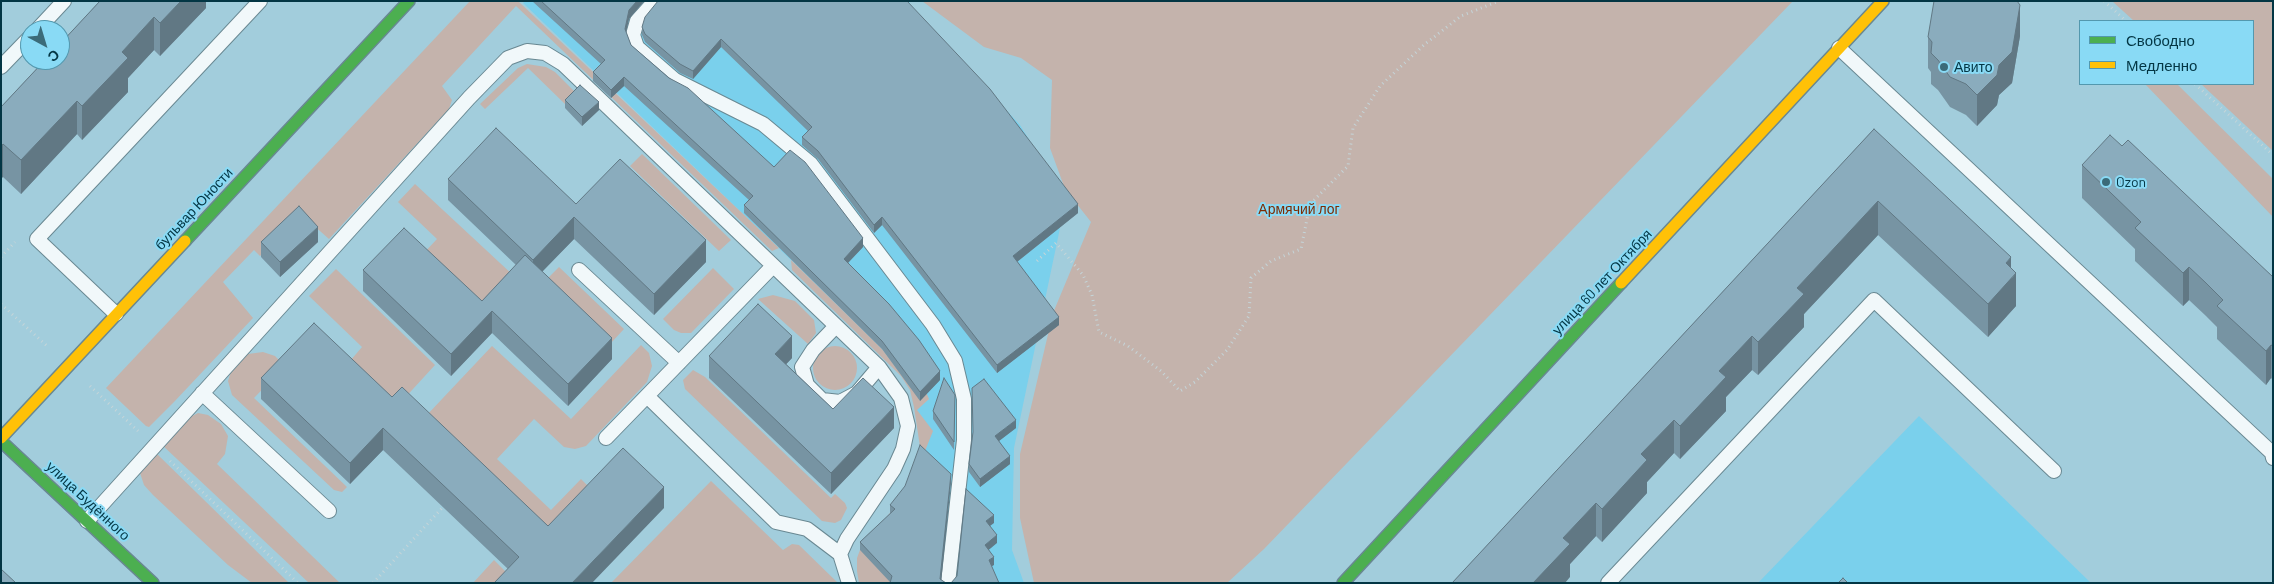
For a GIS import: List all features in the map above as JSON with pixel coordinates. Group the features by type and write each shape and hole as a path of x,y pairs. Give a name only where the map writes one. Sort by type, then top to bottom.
{"street":[{"name":"бульвар Юности","path":"1,439 409,1"},
{"name":"улица 60 лет Октября","path":"1343,583 1883,1"},
{"name":"улица Будённого","path":"1,439 154,583"}],"lane":[{"path":"46,20 64,1"},
{"path":"116,314 37,239 260,1"},
{"path":"655,1 637,21 633,36 637,47 675,80 763,124 811,164 933,325 955,361 964,399 964,440 948,583"},
{"path":"1,67 20,47"},
{"path":"1839,48 2272,453 2273,458"},
{"path":"87,521 469,98 508,58 527,51 545,53 563,64 879,367 901,398 908,426 903,449 894,469 847,539 840,554"},
{"path":"606,438 773,266"},
{"path":"579,270 679,363"},
{"path":"1608,583 1874,300 2054,471"},
{"path":"836,326 812,350 802,367 807,385 822,400 840,402 857,393 879,367"},
{"path":"202,393 329,511"},
{"path":"647,396 776,522 807,528 840,554 849,583"}],"path":[{"path":"1037,261 1056,243 1084,274 1092,295 1099,332 1128,346 1161,371 1180,391 1195,382 1227,350 1249,316 1250,278 1271,262 1301,249 1310,204 1348,166 1353,128 1380,86 1425,44 1461,16 1499,1"},
{"path":"2104,1 2125,20"},
{"path":"2196,85 2273,155"},
{"path":"373,583 443,507"}],"shaded area":[{"path":"525,1 910,1 909,5 1020,125 1055,182 1060,228 1014,448 1012,550 1024,583 893,583 912,528 890,513 905,494 922,461 916,410 929,399 901,374 882,349 838,305 523,3"},
{"path":"1919,416 2091,583 1758,583"}],"green space":[{"path":"470,1 518,1 779,248 772,251 516,6 442,86 452,100 449,109 329,239 303,216 260,256 254,250 223,282 253,318 174,402 149,427 146,426 106,388"},
{"name":"Армячий лог","path":"922,1 1793,1 1264,549 1227,583 1034,583 1020,518 1020,454 1053,313 1091,222 1065,189 1050,148 1052,80 1021,58 984,47"},
{"path":"2112,1 2273,1 2273,151 2202,85 2254,85 2254,20 2133,20"},
{"path":"527,64 546,67 555,72 578,95 567,106 528,68 485,109 480,104 518,68"},
{"path":"2146,85 2178,85 2273,179 2273,217"},
{"path":"642,154 731,240 719,251 630,166"},
{"path":"415,184 514,276 481,311 421,256 437,239 398,202"},
{"path":"791,260 882,349 901,374 926,392 929,399 917,410 933,431 921,461 918,460 920,447 910,390 901,376 792,270"},
{"path":"559,267 624,329 611,343 545,281"},
{"path":"713,268 734,289 691,333 681,333 674,330 663,319"},
{"path":"336,269 435,365 391,413 344,368 362,347 309,296"},
{"path":"773,295 795,301 814,320 816,333 808,344 758,299"},
{"path":"641,345 649,353 652,366 647,382 586,446 575,449 564,447 534,419 497,459 551,510 581,479 592,490 550,533 426,416 492,346 571,419"},
{"path":"835,346 847,350 853,356 857,368 853,380 847,386 835,390 823,386 817,380 813,368 817,356 823,350"},
{"path":"263,352 275,356 285,366 254,398 347,487 342,492 334,490 232,395 228,381 233,365 248,354"},
{"path":"693,370 705,377 831,498 835,494 845,503 847,508 841,520 835,523 822,521 685,389 683,380"},
{"path":"198,413 208,415 221,424 228,436 225,454 217,464 340,583 309,583 161,444 186,419"},
{"path":"155,452 289,583 252,583 228,565 153,495 144,485 140,473 146,462"},
{"path":"711,481 783,550 792,544 799,545 838,583 611,583"},
{"path":"890,513 912,528 893,583 859,583 857,558 860,550"},
{"path":"494,560 512,578 508,583 473,583"}],"building":[{"path":"100,1 181,1 160,23 154,17 122,52 128,58 82,106 77,101 21,160 3,144 1,146 1,107 36,70 70,70 70,33"},
{"path":"541,1 637,1 629,10 625,29 631,45 669,78 688,88 774,167 790,150 805,162 863,238 844,259 889,304 919,340 940,371 920,392 882,341 744,205 753,196 624,77 611,90 593,72 605,60"},
{"path":"658,1 907,1 990,89 1078,204 1013,256 1059,317 997,365 882,217 874,225 818,151 802,137 812,127 721,39 693,71 680,64 645,34 642,27 645,17"},
{"path":"1934,1 2017,1 2020,5 2012,52 1999,65 1997,75 1977,95 1966,84 1950,77 1931,53 1932,42 1928,37"},
{"path":"580,85 599,102 582,117 565,100"},
{"path":"496,128 576,204 620,159 706,240 654,294 574,217 533,260 448,179"},
{"path":"1874,129 2011,257 2006,263 2016,273 1988,304 1878,201 1797,288 1804,294 1758,342 1752,336 1719,371 1726,377 1680,426 1674,420 1641,454 1647,460 1602,509 1596,503 1563,538 1570,544 1533,583 1452,583"},
{"path":"2110,135 2122,146 2128,140 2273,277 2273,346 2271,345 2266,351 2217,306 2223,300 2189,267 2183,273 2135,228 2141,222 2082,165"},
{"path":"299,206 318,227 280,262 261,242"},
{"path":"404,228 482,301 525,255 612,338 568,384 492,311 451,354 363,270"},
{"path":"758,304 792,336 775,354 833,409 863,378 894,407 831,473 709,356"},
{"path":"314,323 392,397 402,387 548,526 623,448 664,487 572,583 494,583 519,557 383,428 350,463 261,378"},
{"path":"944,378 955,395 954,442 933,411"},
{"path":"984,379 1016,420 995,436 1010,456 980,479 969,464 973,432 972,388"},
{"path":"920,445 951,474 940,579 946,583 890,583 892,576 860,542 895,509 890,505 905,486"},
{"path":"966,489 994,515 986,521 997,535 985,545 994,557 989,560 999,583 951,583 957,576"},
{"path":"1,569 16,583 1,583"},
{"path":"1843,578 1848,583 1838,583"}],"traffic: fast":[{"path":"185,241 409,1"},
{"path":"1343,583 1621,283"},
{"path":"1,441 153,583"}],"traffic: slow":[{"path":"1621,283 1883,1"},
{"path":"1,438 185,241"}],"place":[{"name":"Авито","path":"1944,67"},
{"name":"Ozon","path":"2106,182"}]}
